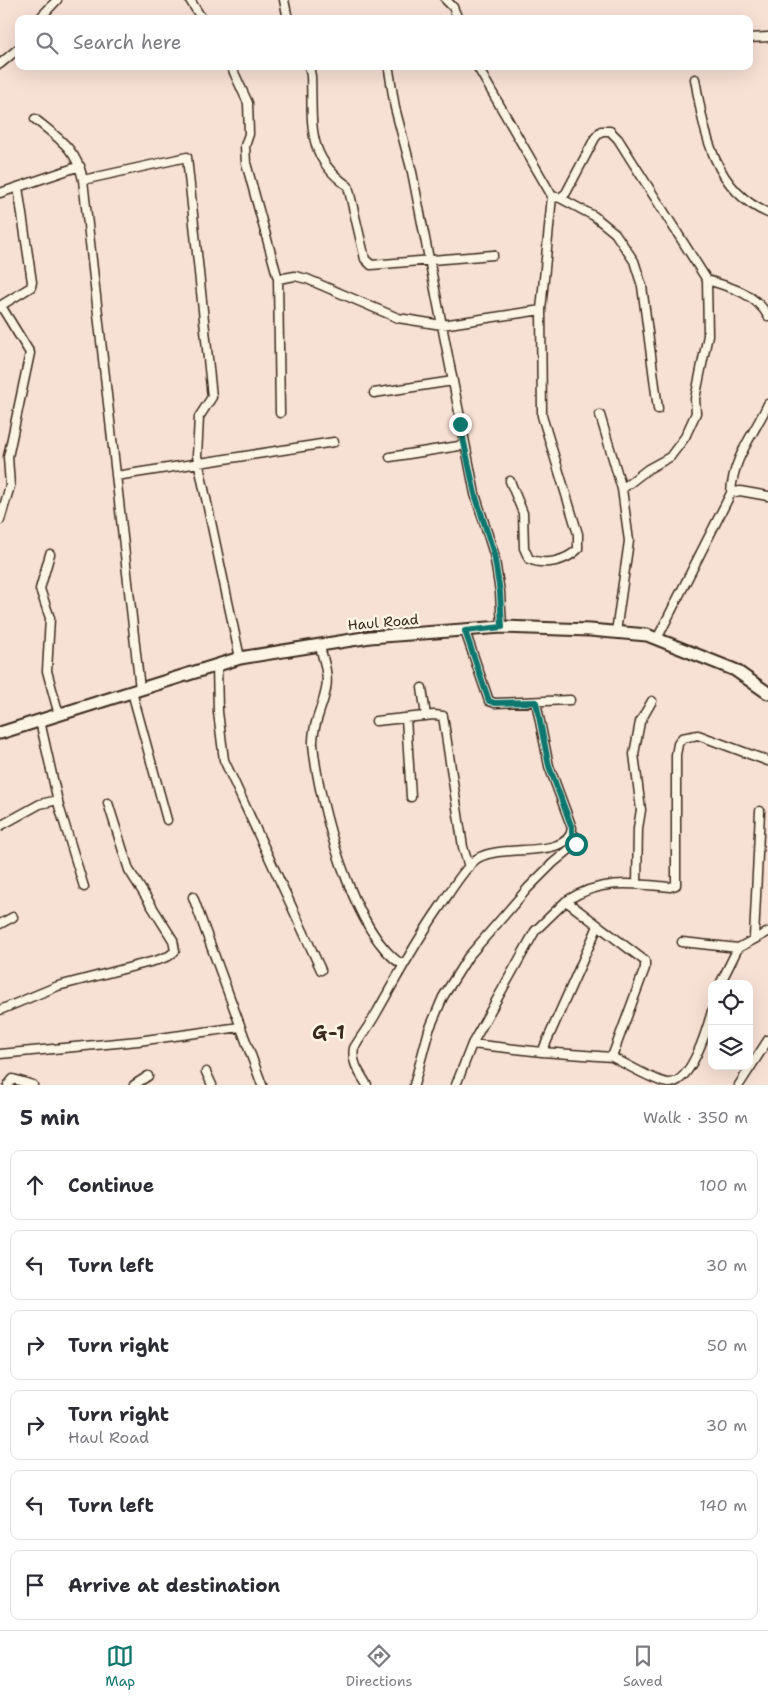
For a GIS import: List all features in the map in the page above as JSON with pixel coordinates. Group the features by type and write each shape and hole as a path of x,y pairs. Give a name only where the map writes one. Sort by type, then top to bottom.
{"main road":[{"name":"Haul Road","path":"0,733 240,658 370,637 502,627 647,635 735,670 766,688"}],"street":[{"path":"43,15 57,0"},
{"path":"190,0 199,15"},
{"path":"284,0 287,15"},
{"path":"446,0 453,7 456,15"},
{"path":"753,38 768,37"},
{"path":"0,64 15,51"},
{"path":"233,70 248,102 249,134 245,146 246,163 278,279 280,413"},
{"path":"310,70 313,140 322,162 334,176 348,186 365,258 371,265 493,255"},
{"path":"389,70 395,108 412,172 475,494 494,554 500,592 502,627"},
{"path":"479,70 556,197 594,216 614,233 634,261 642,286 658,409"},
{"path":"695,79 705,135 718,164 732,189 752,206 768,212"},
{"path":"35,119 69,148 80,166 83,180 116,476 136,690 167,820"},
{"path":"556,197 566,193 595,138 601,131 610,131 618,139 707,280 708,335 695,399 696,413 685,436 670,456 648,469 622,489"},
{"path":"83,180 187,157 212,396 199,417 199,463 240,658"},
{"path":"0,193 80,166"},
{"path":"0,520 10,486 8,457 30,353 0,306 31,288 32,282 18,187"},
{"path":"510,481 523,513 524,548 529,560 537,563 568,559 578,549 578,534 542,416 541,310 556,197"},
{"path":"278,279 295,276 307,279 398,318 442,325 541,310"},
{"path":"707,280 739,289 763,308 768,316"},
{"path":"374,393 452,381"},
{"path":"657,639 731,494 732,474 743,448 758,426 768,404"},
{"path":"600,415 622,489 629,541 616,632"},
{"path":"116,476 334,442"},
{"path":"390,457 465,444"},
{"path":"731,494 740,490 768,496"},
{"path":"50,554 40,589 50,618 47,671 59,715"},
{"path":"465,631 489,701 495,703 570,700"},
{"path":"319,644 325,667 326,689 318,710 313,742 318,774 340,864 374,936 394,959 403,965"},
{"path":"217,665 218,712 224,760 321,970"},
{"path":"422,688 426,716"},
{"path":"637,884 638,828 641,810 634,754 640,722 652,701"},
{"path":"414,1085 429,1030 443,997 468,957 534,881 553,862 576,844 576,838 572,833 572,828 549,766 536,702"},
{"path":"376,721 443,716 463,847 469,867"},
{"path":"406,718 411,797"},
{"path":"40,721 58,800 84,887"},
{"path":"456,1085 472,1044 535,931 566,901 584,889 628,883 676,886 676,755 678,744 682,738 698,735 768,761"},
{"path":"0,826 40,804 58,800"},
{"path":"0,1010 58,986 158,960 169,956 175,951 173,940 129,870 108,803"},
{"path":"754,938 760,811"},
{"path":"367,1085 355,1064 354,1048 430,922 469,867 475,860 498,851 556,847 566,841 572,833"},
{"path":"193,897 262,1085"},
{"path":"566,901 645,961 645,968 612,1057"},
{"path":"0,924 13,918"},
{"path":"542,1052 598,926"},
{"path":"722,980 738,948 768,932"},
{"path":"682,942 738,948"},
{"path":"472,1044 612,1057 668,1083 679,1080 688,1071 708,1025"},
{"path":"0,1054 138,1041 240,1027"},
{"path":"739,1085 768,1040"},
{"path":"206,1072 212,1085"},
{"path":"134,1085 148,1076"},
{"path":"8,1085 13,1078 33,1085"}],"district":[{"name":"G-1","path":"329,1032"}],"route":[{"path":"460,424 475,494 494,554 500,592 502,627 465,631 489,701 495,703 536,702 549,766 572,828 572,833 578,840 576,844"}]}
